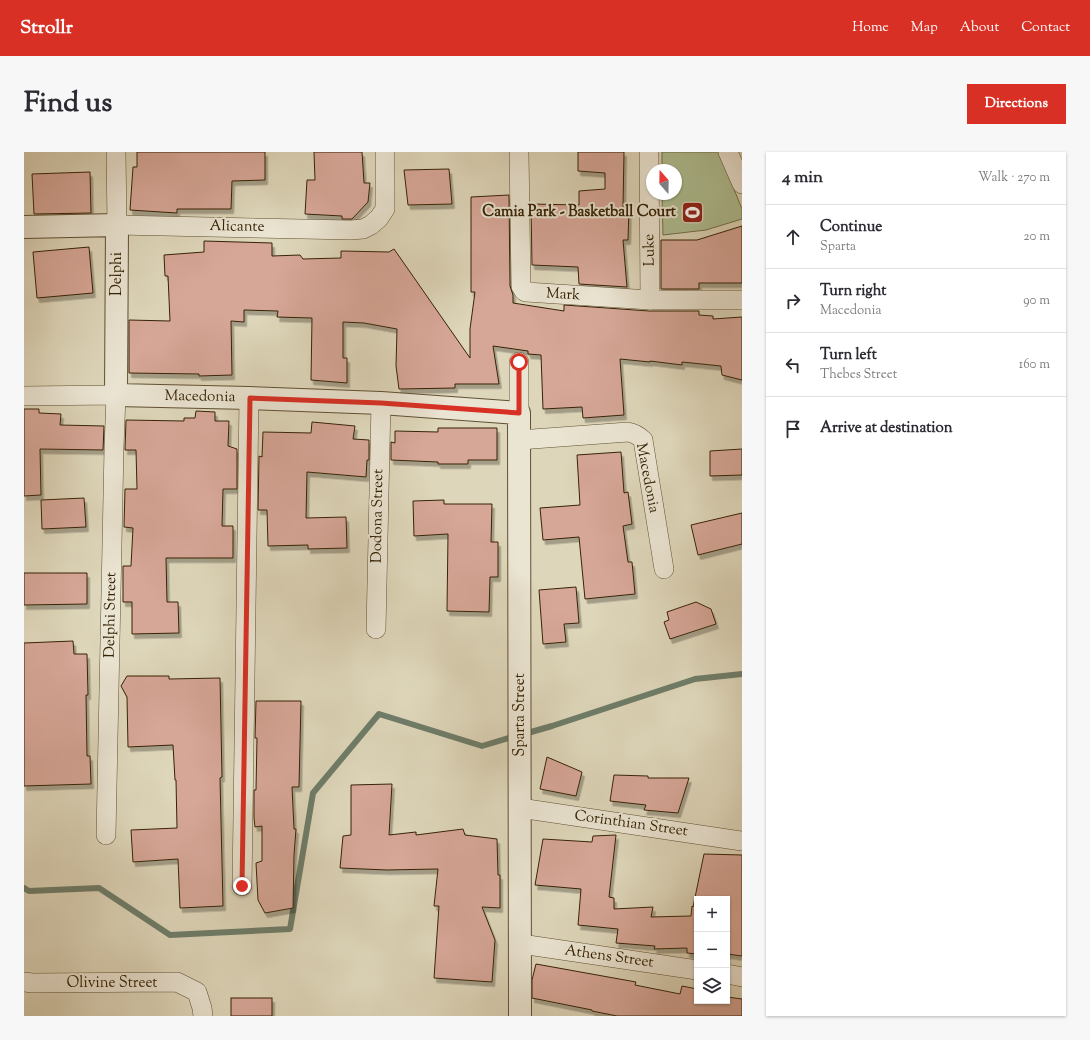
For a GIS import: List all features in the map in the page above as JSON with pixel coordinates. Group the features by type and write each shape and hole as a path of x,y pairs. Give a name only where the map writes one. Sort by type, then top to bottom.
{"street":[{"name":"Delphi","path":"116,152 116,395"},
{"name":"Alicante","path":"24,227 117,225 343,230 363,228 371,225 380,218 385,209 384,152"},
{"name":"Mark","path":"519,152 522,286 524,291 650,300 742,300"},
{"name":"Luke","path":"649,152 650,300"},
{"path":"728,152 742,184"},
{"path":"519,362 519,413"},
{"name":"Macedonia","path":"24,396 116,395 250,398 381,403 519,413"},
{"name":"Delphi Street","path":"106,834 116,395"},
{"path":"242,886 250,398"},
{"name":"Dodona Street","path":"376,629 381,403"},
{"name":"Sparta Street","path":"519,413 520,1016"},
{"name":"Macedonia","path":"519,440 628,432 634,433 640,437 643,440 664,569"},
{"name":"Corinthian Street","path":"520,808 742,840"},
{"name":"Athens Street","path":"520,944 694,970"},
{"path":"730,974 742,976"},
{"name":"Olivine Street","path":"24,982 177,982 197,992 203,1016"}],"green space":[{"path":"662,152 719,152 742,209 742,219 706,230 663,235 662,200 682,200 682,164 662,164"}],"building":[{"path":"137,152 265,152 265,180 232,181 231,209 177,209 177,213 130,210 133,167 137,167"},
{"path":"314,152 362,152 364,183 370,183 368,202 352,219 342,219 342,216 305,214 307,180 315,180"},
{"path":"578,152 624,152 623,207 629,207 628,240 623,240 627,287 579,284 578,267 532,265 531,204 579,205 579,191 605,189 605,173 578,171"},
{"path":"449,169 452,204 408,205 404,170"},
{"path":"90,172 91,213 34,214 32,174"},
{"path":"509,195 510,286 513,295 513,303 564,311 564,305 649,311 699,311 699,315 713,316 713,319 742,317 742,380 722,375 721,366 682,362 682,365 620,359 624,415 583,418 582,407 543,409 541,355 528,354 528,351 493,346 499,384 455,384 455,388 399,389 396,366 397,329 364,323 343,322 343,358 347,358 347,383 311,380 312,318 277,317 278,311 244,310 244,322 231,321 232,375 199,376 199,374 129,373 129,320 170,321 168,276 165,276 164,255 204,252 204,241 272,243 272,256 300,255 303,259 341,258 341,251 389,252 394,249 470,358 470,329 475,292 471,292 471,197"},
{"path":"742,226 742,283 699,283 699,289 661,289 661,240 697,240"},
{"path":"89,247 93,293 37,298 33,252"},
{"path":"24,409 39,409 39,413 61,414 60,425 104,426 103,450 40,449 41,495 24,496"},
{"path":"196,411 215,412 215,421 229,421 228,446 237,449 237,489 223,489 222,526 233,526 233,558 166,558 167,602 178,602 179,633 132,634 132,602 123,602 123,566 131,566 133,528 124,527 125,489 137,489 136,450 125,450 126,420 184,421 184,418 195,418"},
{"path":"312,422 355,426 353,439 369,440 369,460 367,460 366,477 307,472 306,518 346,517 347,548 308,549 308,545 268,546 267,510 258,510 259,456 262,457 263,432 311,433"},
{"path":"438,428 497,428 497,460 468,460 468,464 438,464 438,462 391,460 391,442 395,443 395,431 438,432"},
{"path":"742,449 742,475 710,476 710,451"},
{"path":"621,452 624,493 628,492 632,524 623,526 628,562 632,562 635,594 585,599 579,537 543,540 540,508 580,505 577,455"},
{"path":"84,498 86,527 42,529 41,500"},
{"path":"444,500 444,504 492,504 491,542 498,542 498,577 490,577 489,612 447,611 448,534 414,536 413,501"},
{"path":"742,513 742,544 698,555 691,525"},
{"path":"24,573 87,573 87,604 24,605"},
{"path":"576,587 579,623 564,624 566,642 543,644 539,590"},
{"path":"696,602 711,609 716,624 670,639 664,622 669,620 667,612"},
{"path":"73,641 74,654 87,654 87,756 90,756 91,784 24,786 24,643"},
{"path":"127,676 169,676 169,679 220,678 222,777 220,778 223,906 180,908 178,859 133,862 131,830 177,828 176,780 173,745 128,747 127,697 121,686"},
{"path":"256,701 301,701 299,787 292,787 294,829 296,829 293,908 265,913 258,900 256,863 262,861 262,826 255,827 254,818 257,738 255,738"},
{"path":"547,757 582,772 576,796 540,789"},
{"path":"614,775 648,776 648,778 689,778 678,813 644,810 646,805 610,801"},
{"path":"392,784 389,835 416,832 416,835 463,829 465,835 497,839 498,875 500,875 500,908 482,907 495,940 492,982 434,978 439,906 434,906 438,869 387,870 340,868 343,836 351,835 351,785"},
{"path":"616,835 609,897 614,898 614,909 653,907 651,917 691,916 694,902 694,954 687,953 687,948 654,949 655,946 616,943 618,929 578,925 581,889 535,885 543,839 592,842 593,836"},
{"path":"704,854 742,855 742,956 730,954 730,896 695,896"},
{"path":"536,964 636,982 635,985 680,994 682,986 694,988 694,1004 730,1004 730,997 742,999 742,1016 617,1016 532,998 532,980"},
{"path":"231,998 272,998 272,1016 231,1016"}],"waterway":[{"path":"524,734 695,679 742,674"},
{"path":"24,888 29,891 99,888 170,935 290,929 313,793 379,714 482,746 515,736"}],"place":[{"name":"Camia Park - Basketball Court","path":"692,212"}],"route":[{"path":"242,886 250,398 381,403 519,413 519,362"}]}
